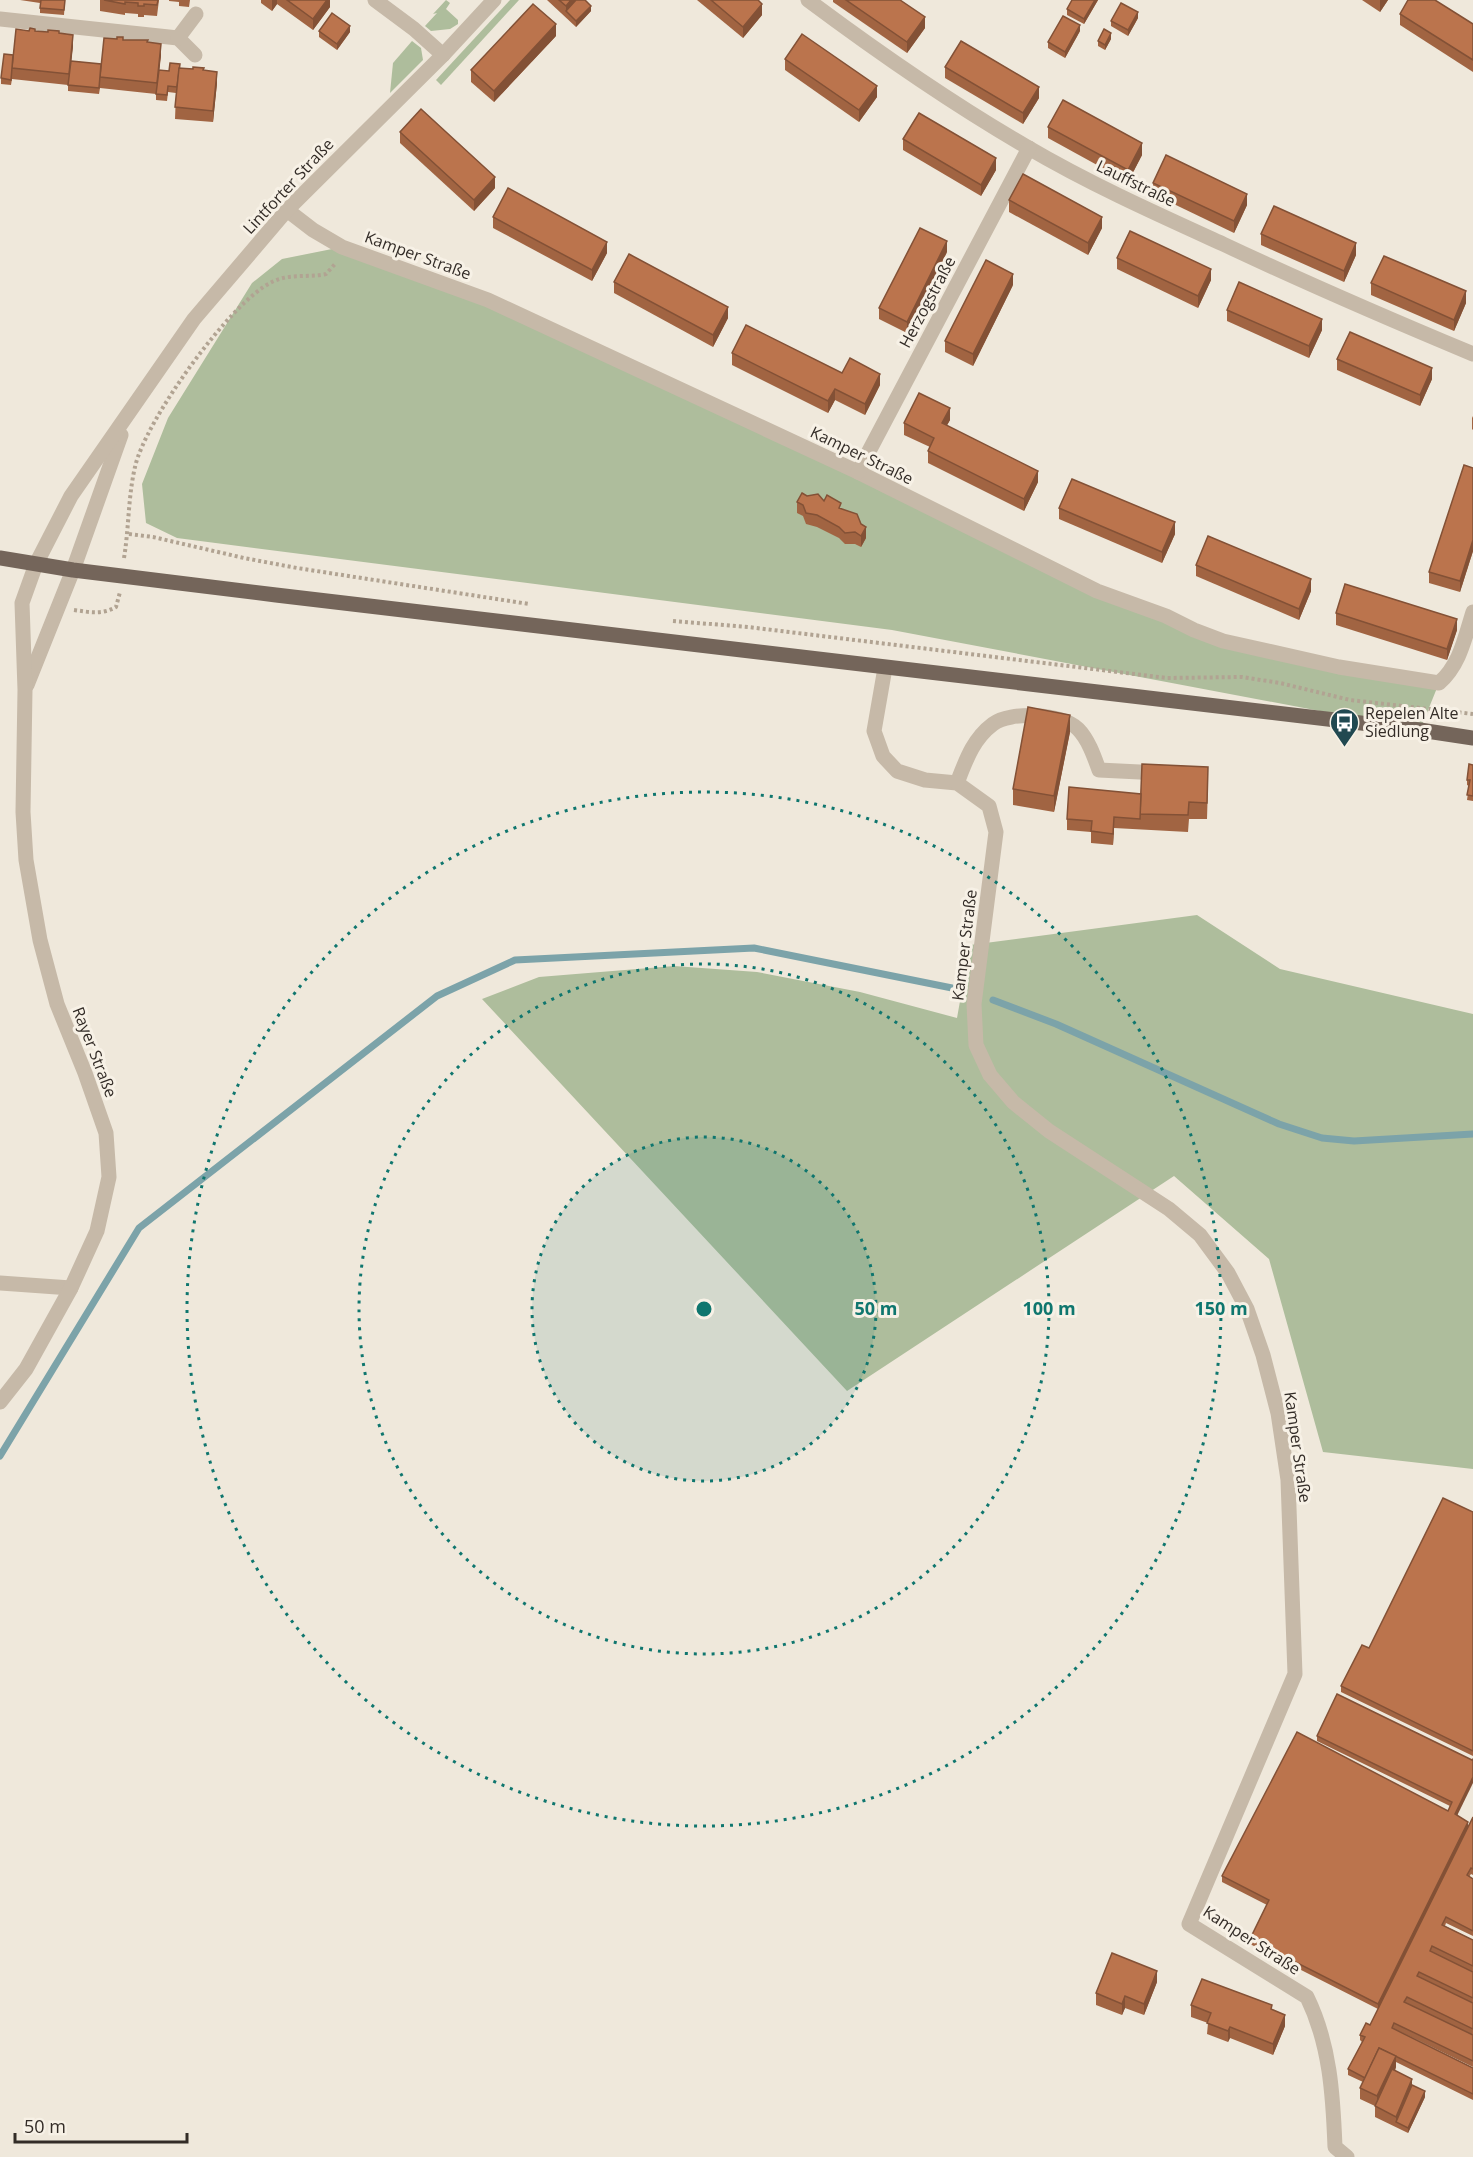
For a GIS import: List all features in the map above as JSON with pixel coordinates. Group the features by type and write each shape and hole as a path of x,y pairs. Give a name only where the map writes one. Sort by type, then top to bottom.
{"main road":[{"path":"0,558 122,576 1473,738"}],"street":[{"path":"375,0 443,54"},
{"name":"Lintforter Straße","path":"36,564 71,496 194,320 287,210 494,0"},
{"name":"Lauffstraße","path":"808,0 969,112 1029,148 1146,209 1349,303 1473,354"},
{"path":"178,38 196,14"},
{"path":"0,19 178,38 195,55"},
{"name":"Herzogstraße","path":"858,472 1029,148"},
{"name":"Kamper Straße","path":"287,210 313,230 342,246 488,300 858,472 1096,591 1166,616 1223,641 1339,668 1439,683 1448,675 1457,660 1473,612"},
{"name":"Lintforter Straße","path":"73,570 128,415"},
{"name":"Rayer Straße","path":"0,1402 26,1369 71,1288 97,1231 109,1177 106,1133 57,1004 40,939 26,860 22,812 25,690 22,603 36,564"},
{"name":"Rayer Straße","path":"25,690 73,570"},
{"path":"885,668 874,730 883,756 897,771 926,780 957,783 971,747 994,723 1021,715 1057,718 1077,728 1092,751 1099,770 1168,773"},
{"name":"Kamper Straße","path":"957,783 989,806 996,832 974,1004 976,1046 990,1075 1014,1102 1048,1131 1169,1209 1200,1235 1228,1273 1247,1309 1263,1355 1278,1413 1288,1480 1295,1674 1189,1924 1307,1997 1316,2015 1329,2065 1335,2147 1347,2157"},
{"path":"0,1283 71,1288"}],"path":[{"path":"57,608 94,613 107,612 116,607 129,534 135,466 158,416 209,342 240,307 258,291 284,277 326,274 334,265 342,246"},
{"path":"129,534 153,537 286,566 537,605"},
{"path":"669,620 748,627 1167,678 1242,677 1280,683 1350,700 1473,714"}],"green space":[{"path":"446,0 450,3 446,9 458,20 458,24 450,29 431,31 425,26"},
{"path":"510,0 519,0 441,85 436,80"},
{"path":"412,41 421,48 423,60 390,93 393,63"},
{"path":"342,247 488,300 1194,630 1439,683 1420,730 892,630 177,538 146,523 142,484 168,418 252,283 282,259"},
{"path":"1197,915 1280,969 1473,1014 1473,1469 1323,1452 1269,1259 1174,1176 847,1391 482,999 539,977 674,966 757,972 860,992 957,1018 970,945"}],"building":[{"path":"41,0 65,0 64,10 40,8"},
{"path":"104,0 158,0 157,5 138,6 138,3 125,2 125,4"},
{"path":"287,0 327,0 313,19"},
{"path":"559,0 571,0 566,6"},
{"path":"576,0 585,0 591,6 576,21 566,11"},
{"path":"711,0 758,0 762,4 743,27"},
{"path":"846,0 900,0 925,17 907,42"},
{"path":"1072,0 1095,0 1084,19 1067,9"},
{"path":"1408,0 1435,0 1473,24 1473,60 1400,14"},
{"path":"1121,3 1138,12 1128,30 1111,21"},
{"path":"533,4 556,24 494,91 471,70"},
{"path":"332,13 350,26 337,44 319,31"},
{"path":"1063,16 1080,25 1065,52 1048,42"},
{"path":"30,28 35,31 59,31 59,33 73,35 69,74 12,68 16,29 29,31"},
{"path":"1104,29 1111,33 1105,45 1098,41"},
{"path":"802,34 877,86 859,110 785,59"},
{"path":"117,37 123,37 123,40 148,40 147,42 161,44 157,83 100,77 104,38 117,39"},
{"path":"961,41 1039,87 1023,113 945,67"},
{"path":"4,54 13,55 11,80 1,78"},
{"path":"71,61 101,64 99,88 68,85"},
{"path":"170,63 180,64 177,87 168,86 167,95 156,94 159,70 169,71"},
{"path":"193,67 217,72 213,111 175,107 179,68 193,69"},
{"path":"1063,100 1142,143 1128,170 1048,127"},
{"path":"421,109 495,177 474,200 400,132"},
{"path":"919,113 996,158 981,185 903,139"},
{"path":"1166,155 1247,194 1234,221 1153,183"},
{"path":"1023,174 1102,217 1088,243 1009,200"},
{"path":"508,188 607,242 592,270 493,217"},
{"path":"1274,206 1356,243 1344,271 1261,234"},
{"path":"920,228 947,241 907,322 879,308"},
{"path":"1130,231 1211,269 1198,296 1117,258"},
{"path":"629,254 728,307 713,335 614,282"},
{"path":"1384,256 1466,291 1454,320 1371,283"},
{"path":"986,260 1013,274 973,354 945,341"},
{"path":"1239,282 1322,319 1309,346 1227,310"},
{"path":"746,325 842,373 850,358 880,374 865,404 835,389 828,401 732,353"},
{"path":"1350,332 1432,368 1420,395 1337,359"},
{"path":"919,393 950,408 942,423 1038,471 1024,499 928,451 934,438 904,423"},
{"path":"1464,465 1473,468 1473,540 1460,581 1429,572"},
{"path":"1072,479 1175,522 1162,552 1059,508"},
{"path":"802,493 807,496 818,494 824,501 827,495 841,503 839,508 857,514 861,524 866,527 861,536 855,532 845,533 839,527 817,515 806,513 803,505 797,502"},
{"path":"1208,536 1311,579 1299,609 1196,565"},
{"path":"1345,584 1457,619 1447,649 1336,613"},
{"path":"1028,707 1070,715 1054,796 1013,789"},
{"path":"1142,764 1208,767 1207,803 1189,802 1188,815 1140,814"},
{"path":"1469,764 1473,765 1473,796 1467,795 1470,780 1467,780"},
{"path":"1069,787 1141,794 1140,819 1114,817 1113,834 1091,831 1092,821 1067,819"},
{"path":"1443,1498 1473,1512 1473,1751 1341,1686 1362,1645 1369,1648"},
{"path":"1337,1694 1473,1759 1473,1777 1455,1814 1468,1822 1378,2004 1250,1939 1269,1900 1222,1876 1297,1732 1448,1811 1452,1802 1317,1736"},
{"path":"1473,1817 1473,1869 1471,1868 1467,1875 1473,1879 1473,1931 1446,1917 1442,1925 1473,1940 1473,1966 1432,1946 1430,1951 1473,1972 1473,1998 1419,1972 1417,1976 1473,2003 1473,2029 1407,1997 1404,2002 1473,2035 1473,2061 1394,2023 1392,2028 1473,2068 1473,2094 1379,2048 1365,2078 1348,2069 1365,2037 1360,2035 1366,2023 1370,2025"},
{"path":"1112,1953 1157,1971 1144,2004 1125,1996 1122,2004 1096,1993"},
{"path":"1202,1979 1272,2005 1271,2009 1285,2015 1273,2044 1230,2027 1228,2031 1207,2023 1211,2013 1191,2005"},
{"path":"1379,2048 1396,2056 1377,2096 1360,2088"},
{"path":"1392,2069 1412,2079 1396,2117 1375,2106"},
{"path":"1412,2085 1425,2091 1408,2128 1396,2122"}],"waterway":[{"path":"0,1456 139,1228 437,996 515,960 754,948 952,988"},
{"path":"993,1000 1056,1024 1279,1124 1322,1138 1354,1141 1473,1134"}],"place":[{"name":"Repelen Alte Siedlung","path":"1344,748"}]}
